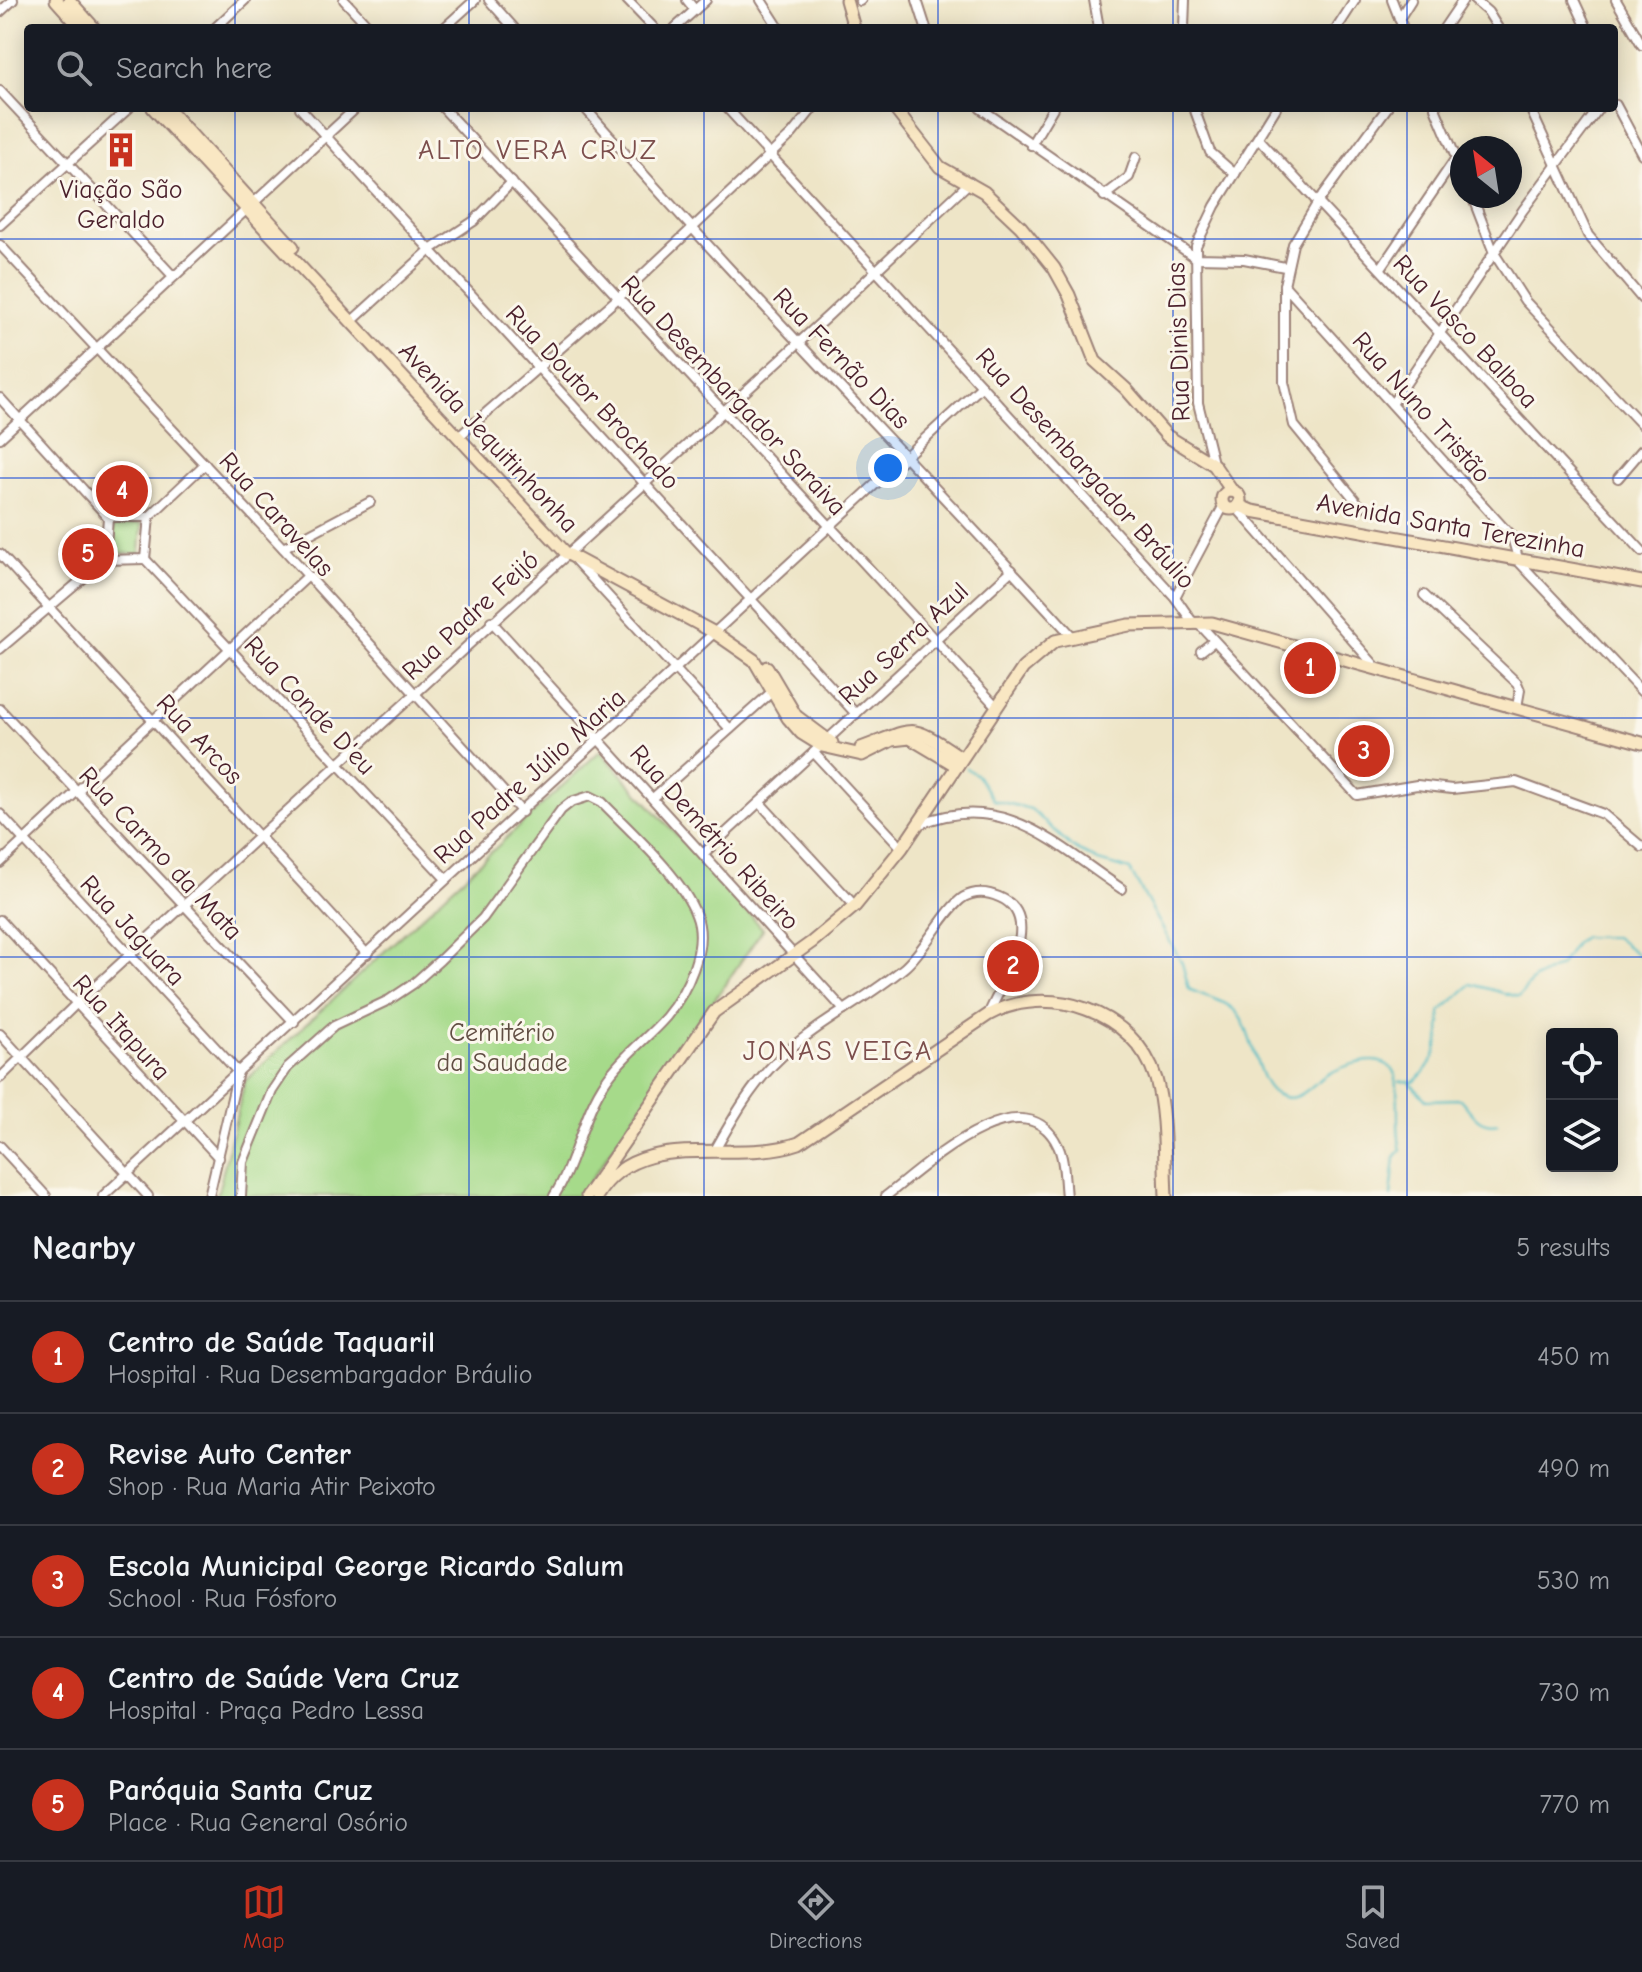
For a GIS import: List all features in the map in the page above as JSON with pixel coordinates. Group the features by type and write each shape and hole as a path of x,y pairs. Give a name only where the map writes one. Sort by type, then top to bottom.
{"street":[{"path":"0,12 13,0"},
{"path":"56,0 77,24"},
{"path":"69,0 90,24"},
{"path":"223,24 245,0"},
{"path":"344,0 366,24"},
{"path":"448,24 475,0"},
{"path":"489,0 510,24"},
{"path":"627,0 650,24"},
{"path":"687,0 695,10"},
{"path":"679,24 706,0"},
{"path":"761,0 776,24"},
{"path":"917,0 925,24"},
{"path":"1094,0 1098,24"},
{"path":"1184,24 1185,0"},
{"path":"1340,24 1355,0"},
{"path":"1392,0 1401,23"},
{"path":"1401,23 1411,0"},
{"path":"1447,24 1463,0"},
{"path":"1474,0 1488,12 1496,24"},
{"path":"1574,0 1585,24"},
{"path":"1616,0 1642,45"},
{"path":"854,24 855,1"},
{"path":"0,91 173,276"},
{"path":"1618,109 1642,154"},
{"path":"0,225 124,112"},
{"name":"Avenida Jequitinhonha","path":"157,112 355,319 570,553 606,578 717,630 754,660 801,733 821,747 862,755 896,739 910,738 959,762"},
{"name":"Avenida Jequitinhonha","path":"170,112 249,206"},
{"name":"Rua Doutor Brochado","path":"304,112 856,714"},
{"path":"0,438 352,112"},
{"name":"Rua Desembargador Saraiva","path":"447,112 997,707"},
{"name":"Rua Fernão Dias","path":"589,112 690,230 799,340 1071,635"},
{"name":"Rua Desembargador Bráulio","path":"731,112 1175,597 1191,620 1220,625 1642,743"},
{"path":"463,433 617,299 811,112"},
{"path":"897,112 932,160 970,182 1021,227 1054,268 1079,315 1095,361 1126,389 1167,436 1210,459"},
{"path":"986,112 1196,258 1244,259 1285,267"},
{"path":"1031,145 1051,112"},
{"path":"1195,112 1210,152 1235,174"},
{"name":"Rua Dinis Dias","path":"1232,500 1210,459 1198,403 1196,258 1199,234 1274,112"},
{"path":"1361,507 1294,425 1284,382 1285,267 1293,244 1318,202 1384,112"},
{"path":"1437,112 1450,144"},
{"path":"1532,112 1588,235 1642,299"},
{"path":"1392,404 1494,253 1596,112"},
{"name":"Rua Vasco Balboa","path":"1259,139 1642,551"},
{"path":"1104,196 1129,177 1136,157"},
{"path":"1381,268 1450,167"},
{"path":"355,319 430,250 474,221 512,182"},
{"name":"Rua Padre Feijó","path":"0,1078 75,1005 491,621 570,553 877,271 970,182"},
{"path":"1477,208 1494,253 1525,301 1642,425"},
{"name":"Rua Caravelas","path":"0,245 283,548 522,812"},
{"name":"Rua Nuno Tristão","path":"1284,285 1512,537 1519,562 1642,692"},
{"name":"Avenida Jequitinhonha","path":"390,358 463,433 570,553"},
{"name":"Rua Padre Júlio Maria","path":"103,1196 982,386"},
{"path":"0,398 108,517 105,560"},
{"path":"1618,478 1642,450"},
{"path":"0,649 105,560 145,559 149,517 205,464"},
{"path":"1175,597 1232,500 1379,671"},
{"name":"Avenida Santa Terezinha","path":"1232,500 1252,511 1642,582"},
{"path":"283,548 370,502"},
{"path":"108,517 149,517"},
{"name":"Rua Arcos","path":"0,554 367,954"},
{"name":"Rua Conde D'eu","path":"145,559 446,879"},
{"name":"Rua Serra Azul","path":"703,854 761,804 1012,570"},
{"path":"0,863 156,721 307,577"},
{"path":"606,578 675,669 730,729"},
{"path":"1424,595 1517,683 1520,690 1517,707"},
{"path":"591,1195 714,1012 855,906 919,824 1028,661 1055,641 1071,635 1191,620 1357,795 1417,785 1452,789 1516,782 1603,814 1642,847"},
{"name":"Rua Demétrio Ribeiro","path":"491,621 844,1010"},
{"path":"1201,651 1214,641"},
{"path":"653,798 775,689"},
{"name":"Rua Carmo da Mata","path":"0,709 183,908 294,1022"},
{"path":"821,747 902,848"},
{"path":"241,1196 243,1162 272,1091 288,1067 334,1026 413,984 483,918 561,810 571,802 590,796 602,802 671,877 696,915 700,942 689,980 666,1017 626,1052 604,1082 554,1196"},
{"path":"761,804 855,906"},
{"name":"Rua Jaguara","path":"0,814 238,1072"},
{"path":"919,824 952,814 1003,815 1030,827 1122,889"},
{"path":"714,1152 749,1095 774,1064 906,967 957,902 975,893 987,893 1015,907 1023,930 988,1015"},
{"name":"Rua Itapura","path":"0,920 219,1158"},
{"path":"591,1195 619,1171 642,1158 773,1150 799,1143 988,1015 1028,1001 1061,1002 1093,1012 1127,1036 1149,1065 1157,1086 1166,1196"},
{"path":"0,1034 148,1196"},
{"path":"209,1196 238,1072"},
{"path":"886,1196 984,1127 1010,1118 1039,1125 1055,1141 1060,1152 1066,1196"},
{"path":"0,1146 46,1196"}],"green space":[{"path":"142,523 140,553 112,554 114,524"},
{"name":"Cemitério da Saudade","path":"600,751 763,929 580,1196 217,1196 245,1081"}],"waterway":[{"path":"966,768 977,775 993,800 1031,809 1072,847 1098,861 1130,870 1182,963 1189,989 1220,1001 1237,1013 1264,1080 1276,1094 1292,1098 1299,1096 1328,1074 1360,1062 1378,1061 1391,1068 1397,1082 1401,1150 1395,1157 1391,1196"},
{"path":"1400,1081 1414,1082 1428,1067 1439,1042 1440,1012 1471,984 1518,997 1534,979 1561,965 1575,943 1583,937 1615,937 1642,958"},
{"path":"1411,1084 1426,1100 1460,1099 1480,1121 1498,1123"}],"place":[{"name":"Viação São Geraldo","path":"121,150"},
{"name":"Centro de Saúde Vera Cruz","path":"122,491"},
{"name":"Paróquia Santa Cruz","path":"88,554"},
{"name":"Centro de Saúde Taquaril","path":"1310,668"},
{"name":"Escola Municipal George Ricardo Salum","path":"1364,751"},
{"name":"Revise Auto Center","path":"1013,966"}],"district":[{"name":"ALTO VERA CRUZ","path":"538,149"},
{"name":"JONAS VEIGA","path":"838,1050"}]}
